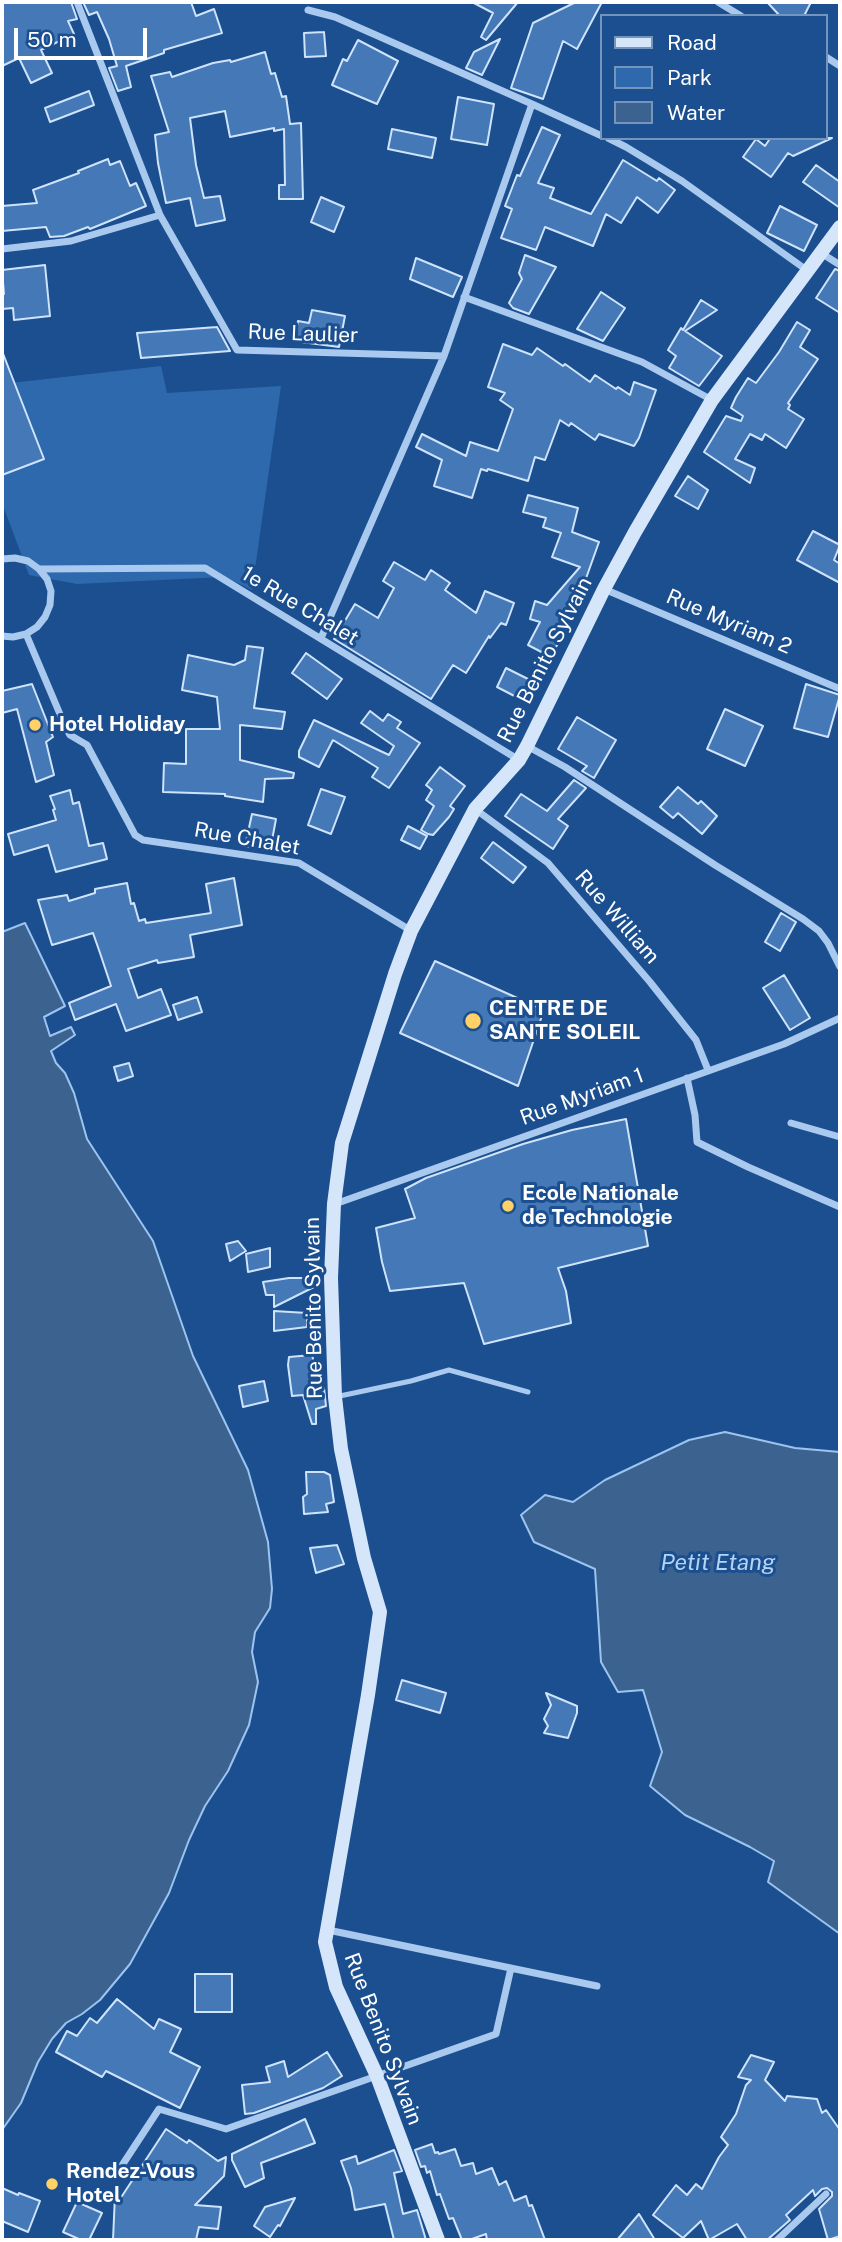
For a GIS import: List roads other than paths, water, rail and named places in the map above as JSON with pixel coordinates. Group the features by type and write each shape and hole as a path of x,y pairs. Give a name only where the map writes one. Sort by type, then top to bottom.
{"main road":[{"name":"Rue Benito Sylvain","path":"438,2240 377,2076 336,1987 325,1942 380,1612 361,1545 341,1449 335,1397 331,1278 334,1204 342,1143 411,931 475,809 519,760 604,589 712,400 840,227"}],"street":[{"name":"Rue Laulier","path":"77,2 160,215 237,350 444,356"},
{"path":"718,2 738,14"},
{"path":"307,10 335,17 600,135"},
{"path":"321,638 444,356 532,104"},
{"path":"611,140 682,181 808,271"},
{"path":"2,249 71,240 160,215"},
{"path":"820,253 840,265"},
{"path":"464,297 642,362 712,400"},
{"name":"1e Rue Chalet","path":"2,559 28,561 39,569 205,568 519,760"},
{"path":"2,636 26,634 46,617 51,592 47,579 39,569"},
{"name":"Rue Myriam 2","path":"604,589 840,689"},
{"name":"Rue Chalet","path":"26,634 65,726 71,735 87,745 135,835 144,840 299,863 411,931"},
{"path":"527,746 565,766 715,865 803,919 819,931 840,967"},
{"name":"Rue William","path":"475,809 548,863 696,1040 708,1070"},
{"name":"Rue Myriam 1","path":"334,1204 785,1044 840,1018"},
{"path":"687,1078 695,1115 697,1142 840,1207"},
{"path":"791,1123 840,1137"},
{"path":"327,1930 597,1986"},
{"path":"120,2169 159,2109 226,2129 496,2034 511,1968"},
{"path":"776,2240 826,2194"}],"lane":[{"path":"335,1397 449,1370 528,1392"}],"water":[{"path":"25,923 65,1006 44,1017 50,1036 71,1027 75,1035 51,1051 74,1093 87,1139 153,1241 193,1356 248,1470 268,1542 272,1589 270,1608 255,1632 252,1652 258,1682 249,1725 228,1771 205,1806 169,1893 130,1964 100,2000 66,2023 52,2039 38,2062 21,2103 2,2130 2,932"},
{"name":"Petit Etang","path":"725,1432 795,1448 840,1452 840,1934 768,1882 774,1861 685,1815 650,1786 662,1752 643,1690 618,1692 601,1662 595,1569 534,1542 521,1515 545,1495 573,1502 605,1480 689,1440"}],"place":[{"name":"Hotel Holiday","path":"35,725"},
{"name":"CENTRE DE SANTE SOLEIL","path":"473,1021"},
{"name":"Ecole Nationale de Technologie","path":"508,1206"},
{"name":"Rendez-Vous Hotel","path":"52,2184"}]}
